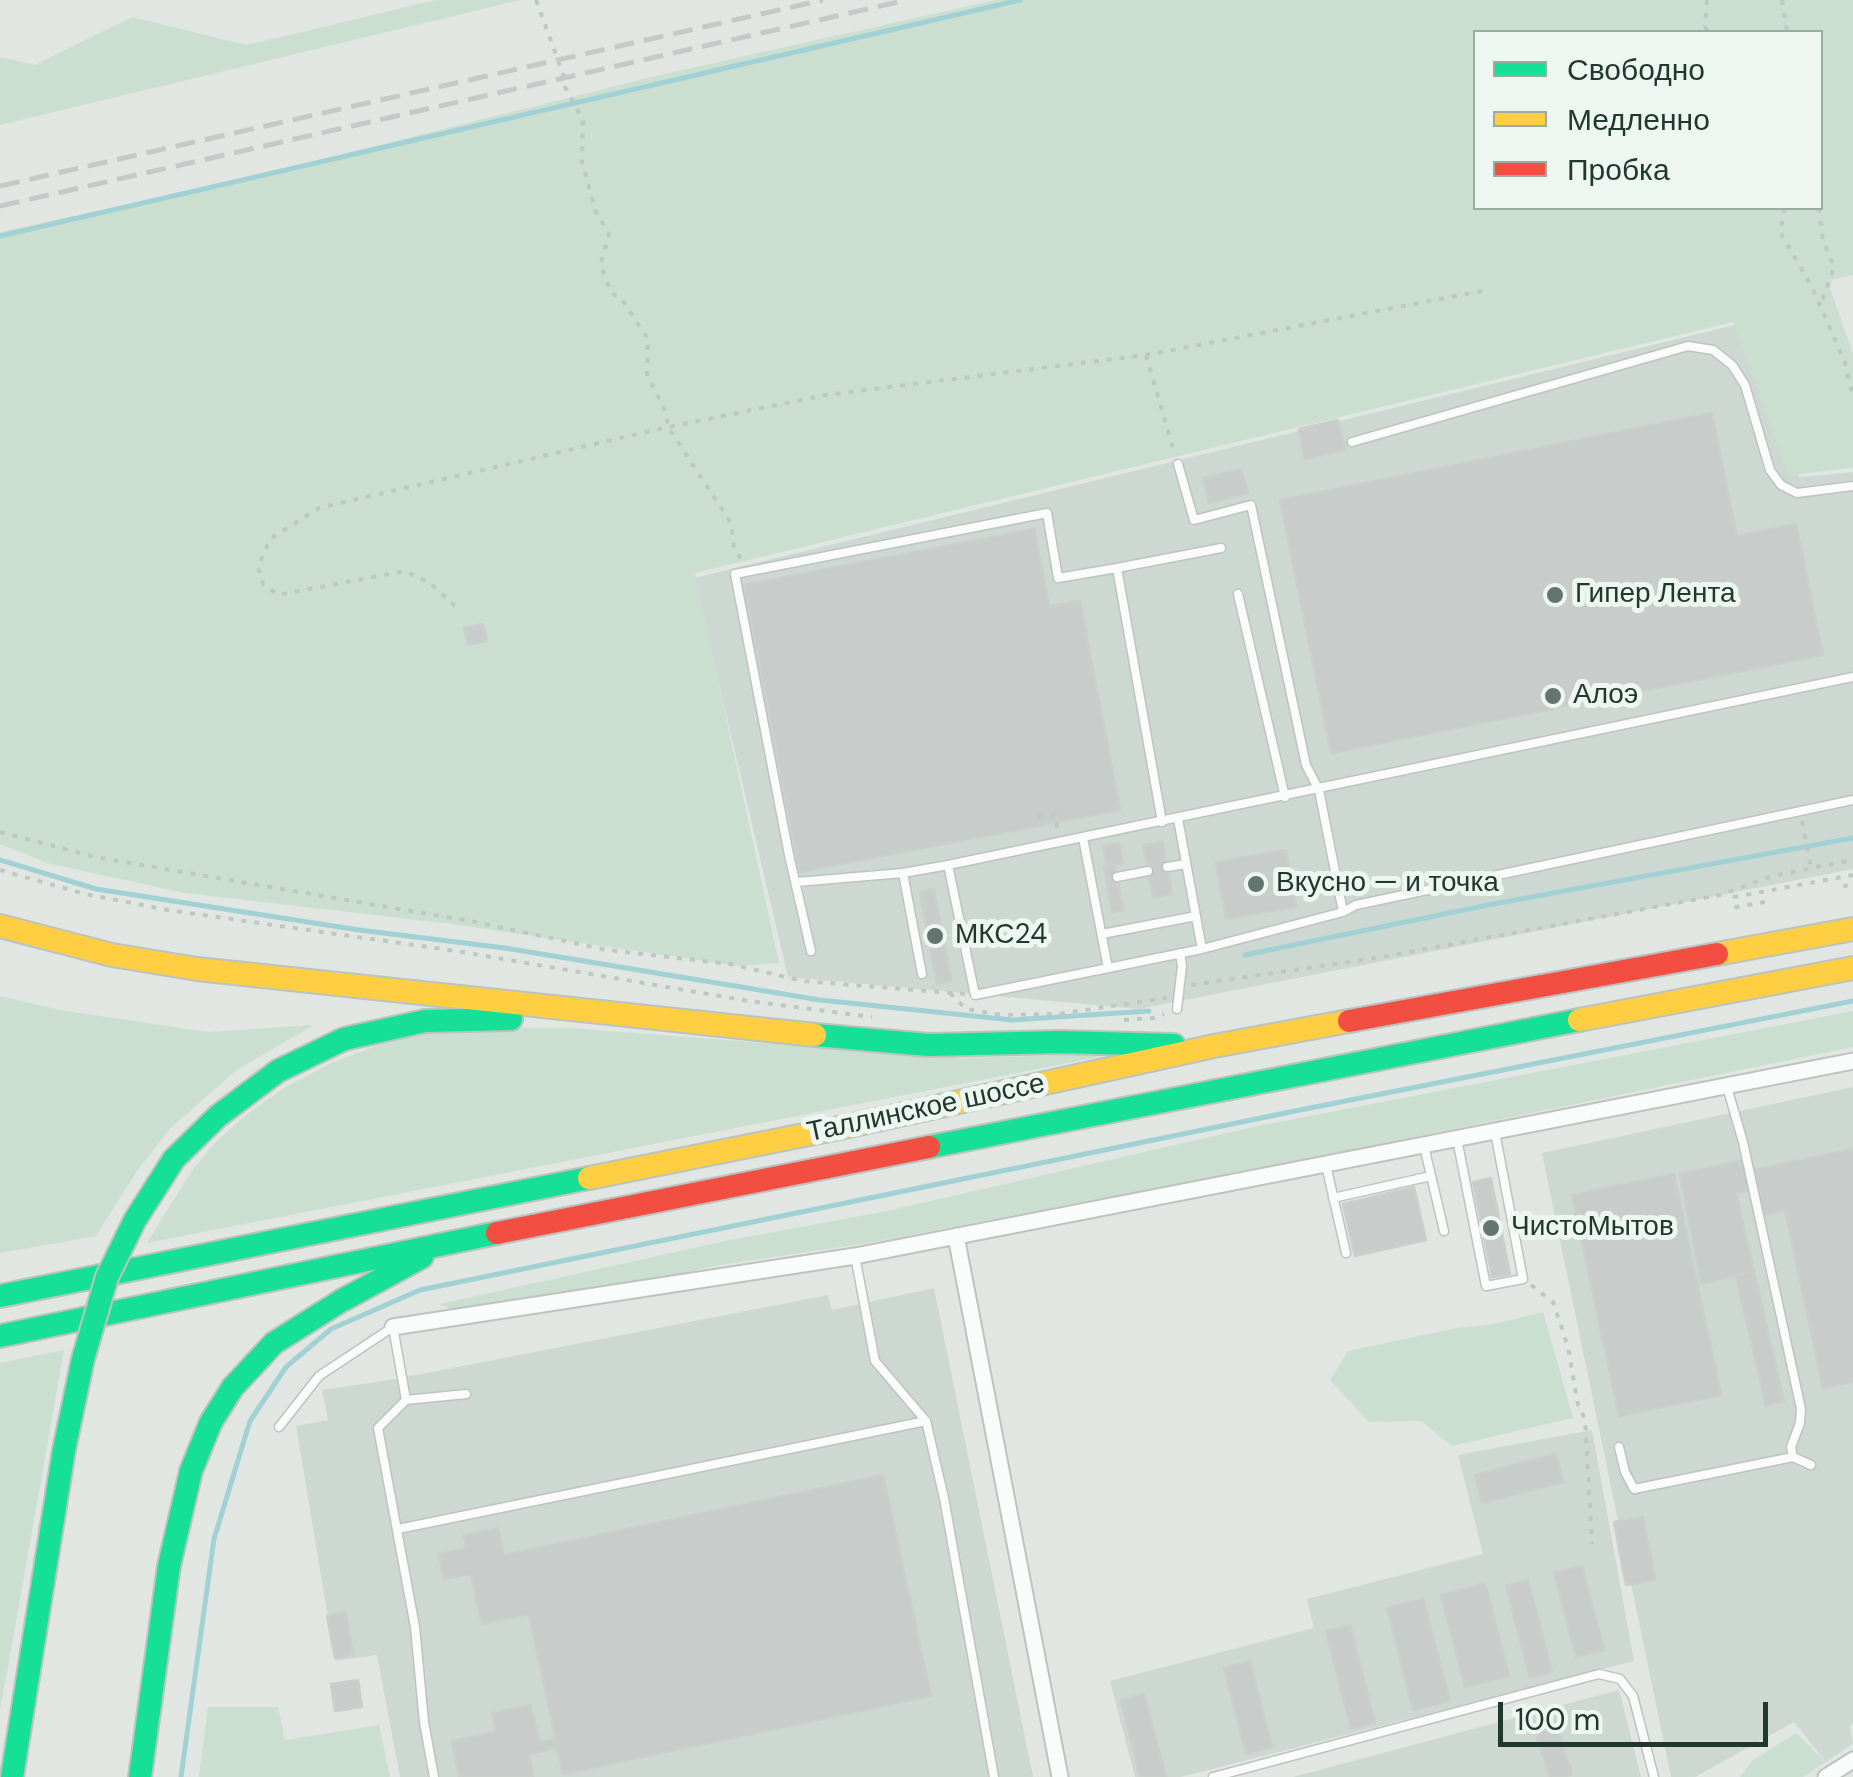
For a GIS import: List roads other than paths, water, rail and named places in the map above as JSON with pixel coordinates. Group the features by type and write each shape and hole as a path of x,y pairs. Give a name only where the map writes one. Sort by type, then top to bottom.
{"main road":[{"path":"0,926 112,955 198,968 671,1022 929,1045 1060,1042 1214,1046"},
{"name":"Таллинское шоссе","path":"0,1296 850,1126 1214,1046 1853,928"},
{"name":"Таллинское шоссе","path":"0,1336 1454,1043 1853,968"},
{"path":"14,1770 64,1450 83,1359 107,1277 135,1220 174,1159 218,1116 278,1070 344,1039 425,1022 464,1019 671,1022"},
{"path":"140,1777 169,1566 191,1471 211,1422 233,1387 274,1343 341,1301 448,1243"}],"street":[{"path":"393,1328 855,1256 1853,1061"},
{"path":"956,1236 1060,1777"},
{"path":"1826,1777 1853,1760"}],"lane":[{"path":"1352,442 1688,346 1713,350 1732,365 1746,385 1770,470 1781,485 1797,493 1853,486"},
{"path":"1178,464 1194,520 1250,505 1306,765 1319,790 1343,912"},
{"path":"811,951 735,574 1047,513 1058,578 1220,548"},
{"path":"1117,568 1162,822"},
{"path":"1238,594 1285,797"},
{"path":"797,882 948,866 1853,678"},
{"path":"948,866 975,995 1202,949 1343,912 1356,905 1853,800"},
{"path":"1178,819 1202,949"},
{"path":"1083,838 1108,968"},
{"path":"1167,867 1186,864"},
{"path":"1117,877 1148,871"},
{"path":"903,873 922,974"},
{"path":"1092,882 1106,879"},
{"path":"1102,934 1196,916"},
{"path":"1177,1009 1180,953"},
{"path":"1727,1086 1743,1142 1801,1410 1791,1447 1794,1456"},
{"path":"1458,1139 1486,1286 1524,1279 1495,1132"},
{"path":"1424,1146 1444,1231"},
{"path":"1326,1164 1346,1253"},
{"path":"1333,1198 1431,1176"},
{"path":"855,1256 875,1360 926,1421 944,1498 994,1777"},
{"path":"279,1427 319,1376 393,1328 406,1400"},
{"path":"434,1777 424,1722 415,1627 378,1428 406,1400 466,1394"},
{"path":"398,1529 926,1421"},
{"path":"1620,1447 1624,1472 1634,1489 1794,1456 1811,1465"},
{"path":"1212,1777 1599,1674 1620,1679 1633,1696 1654,1777"}],"waterway":[{"path":"0,236 1020,0"},
{"path":"1245,955 1488,905 1853,838"},
{"path":"0,860 96,889 359,930 505,948 820,1000 1012,1020 1149,1011"},
{"path":"181,1777 214,1539 250,1421 286,1367 331,1329 420,1290 1853,1001"}],"railway":[{"path":"0,186 823,0"},
{"path":"0,206 907,0"}],"place":[{"name":"Гипер Лента","path":"1555,595"},
{"name":"Алоэ","path":"1553,696"},
{"name":"Вкусно — и точка","path":"1256,884"},
{"name":"МКС24","path":"935,936"},
{"name":"ЧистоМытов","path":"1491,1228"}]}
